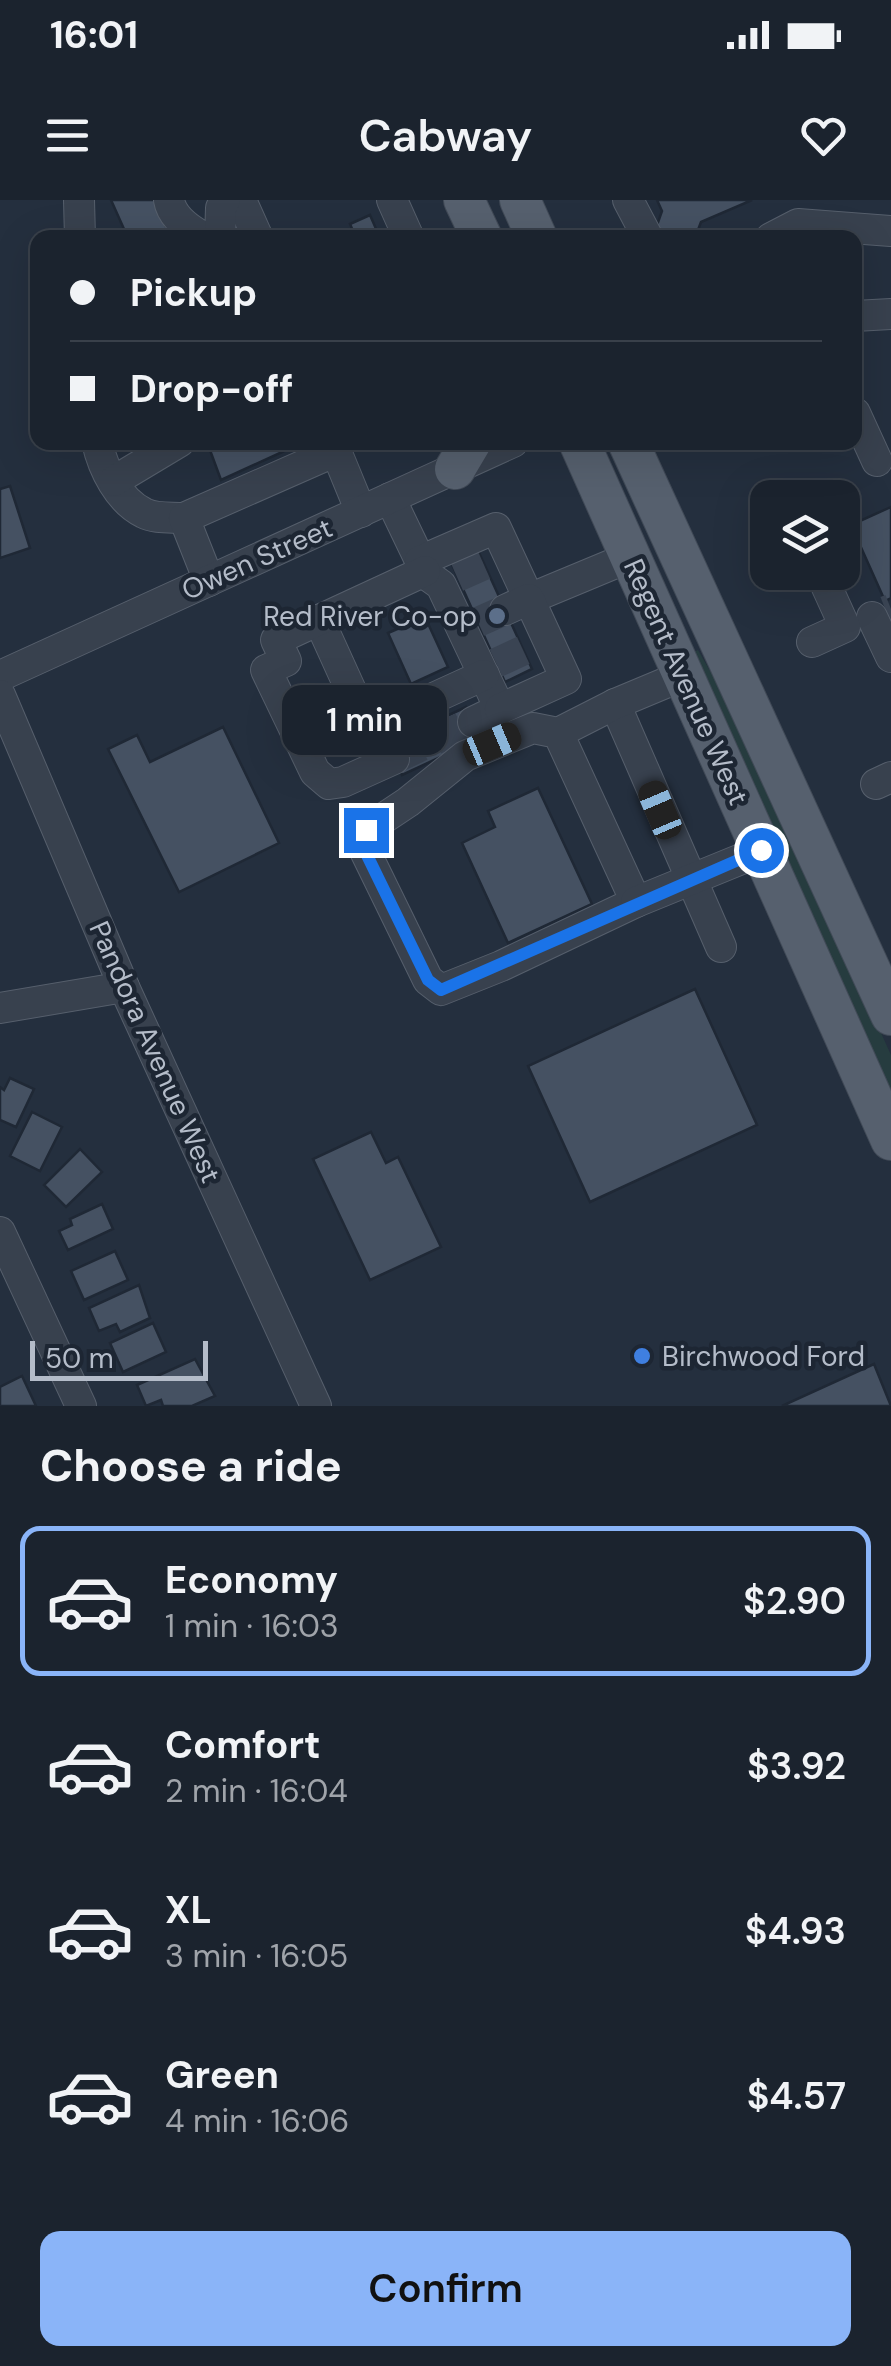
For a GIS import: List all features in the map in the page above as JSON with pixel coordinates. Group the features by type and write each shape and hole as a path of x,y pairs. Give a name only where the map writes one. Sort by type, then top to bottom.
{"main road":[{"path":"464,200 478,230"},
{"path":"520,200 533,230"},
{"name":"Regent Avenue West","path":"583,450 891,1140"},
{"name":"Regent Avenue West","path":"632,450 891,1015"}],"street":[{"path":"79,200 80,230"},
{"path":"169,200 170,208 190,230"},
{"path":"220,230 225,200"},
{"path":"241,200 254,230"},
{"path":"392,200 405,230"},
{"path":"628,200 644,230"},
{"path":"786,230 798,224 891,231"},
{"path":"862,316 891,314"},
{"path":"862,429 877,460"},
{"path":"99,450 126,501 148,515 184,518 329,450"},
{"path":"114,481 166,450"},
{"path":"336,450 361,512"},
{"name":"Owen Street","path":"0,676 361,512 463,456"},
{"path":"318,620 368,728 506,660 566,679 487,716 506,660 493,615 390,498"},
{"path":"184,518 209,581"},
{"path":"493,615 630,557"},
{"path":"456,569 493,615 506,660"},
{"path":"394,759 344,782 329,784 315,772 266,670 286,661 276,640 318,620 456,569"},
{"path":"839,590 868,618 891,656"},
{"path":"812,642 868,618"},
{"path":"682,676 558,733 533,728 465,756 366,830 364,849 428,980 441,990 761,850"},
{"name":"Pandora Avenue West","path":"0,695 124,986 316,1406"},
{"path":"615,704 720,947"},
{"path":"558,733 636,902"},
{"path":"0,1008 124,986"},
{"path":"0,1232 81,1406"}],"green space":[{"path":"698,650 752,748 891,1055 891,1097 690,654"}],"building":[{"path":"111,200 154,200 167,230 124,230"},
{"path":"657,200 752,200 701,222 698,230 656,228 662,211"},
{"path":"370,215 377,230 353,230 350,224"},
{"path":"210,450 287,450 221,480"},
{"path":"10,486 30,548 0,558 0,489"},
{"path":"891,507 891,598 885,601 860,545 860,521"},
{"path":"476,546 532,669 505,682 449,558"},
{"path":"425,617 448,667 411,684 388,633"},
{"path":"466,707 481,738 402,775 387,744"},
{"path":"223,727 279,843 179,892 108,749 137,735 150,762"},
{"path":"538,788 592,904 508,943 462,843 495,827 488,811"},
{"path":"695,989 757,1125 590,1202 528,1066"},
{"path":"10,1078 34,1089 16,1127 0,1120 0,1087 4,1090"},
{"path":"32,1112 62,1127 40,1171 10,1156"},
{"path":"371,1132 386,1163 398,1157 441,1247 370,1280 313,1159"},
{"path":"80,1149 102,1172 66,1207 44,1185"},
{"path":"102,1204 113,1229 68,1250 59,1231 72,1225 70,1219"},
{"path":"115,1251 128,1280 84,1300 71,1271"},
{"path":"139,1285 150,1318 120,1332 116,1324 99,1331 89,1308"},
{"path":"153,1323 166,1352 123,1372 110,1343"},
{"path":"195,1359 215,1396 192,1406 163,1406 161,1400 146,1406 137,1385"},
{"path":"874,1364 891,1406 782,1406"},
{"path":"22,1376 36,1406 0,1406 0,1387"}],"tunnel":[{"path":"457,577 484,565"},
{"path":"886,611 891,609"},
{"path":"478,622 505,610"},
{"path":"496,663 524,650"},
{"path":"394,759 473,722"}],"place":[{"name":"Red River Co-op","path":"497,616"},
{"name":"Birchwood Ford","path":"642,1356"}],"route":[{"path":"366,830 364,849 428,980 441,990 761,850"}]}
